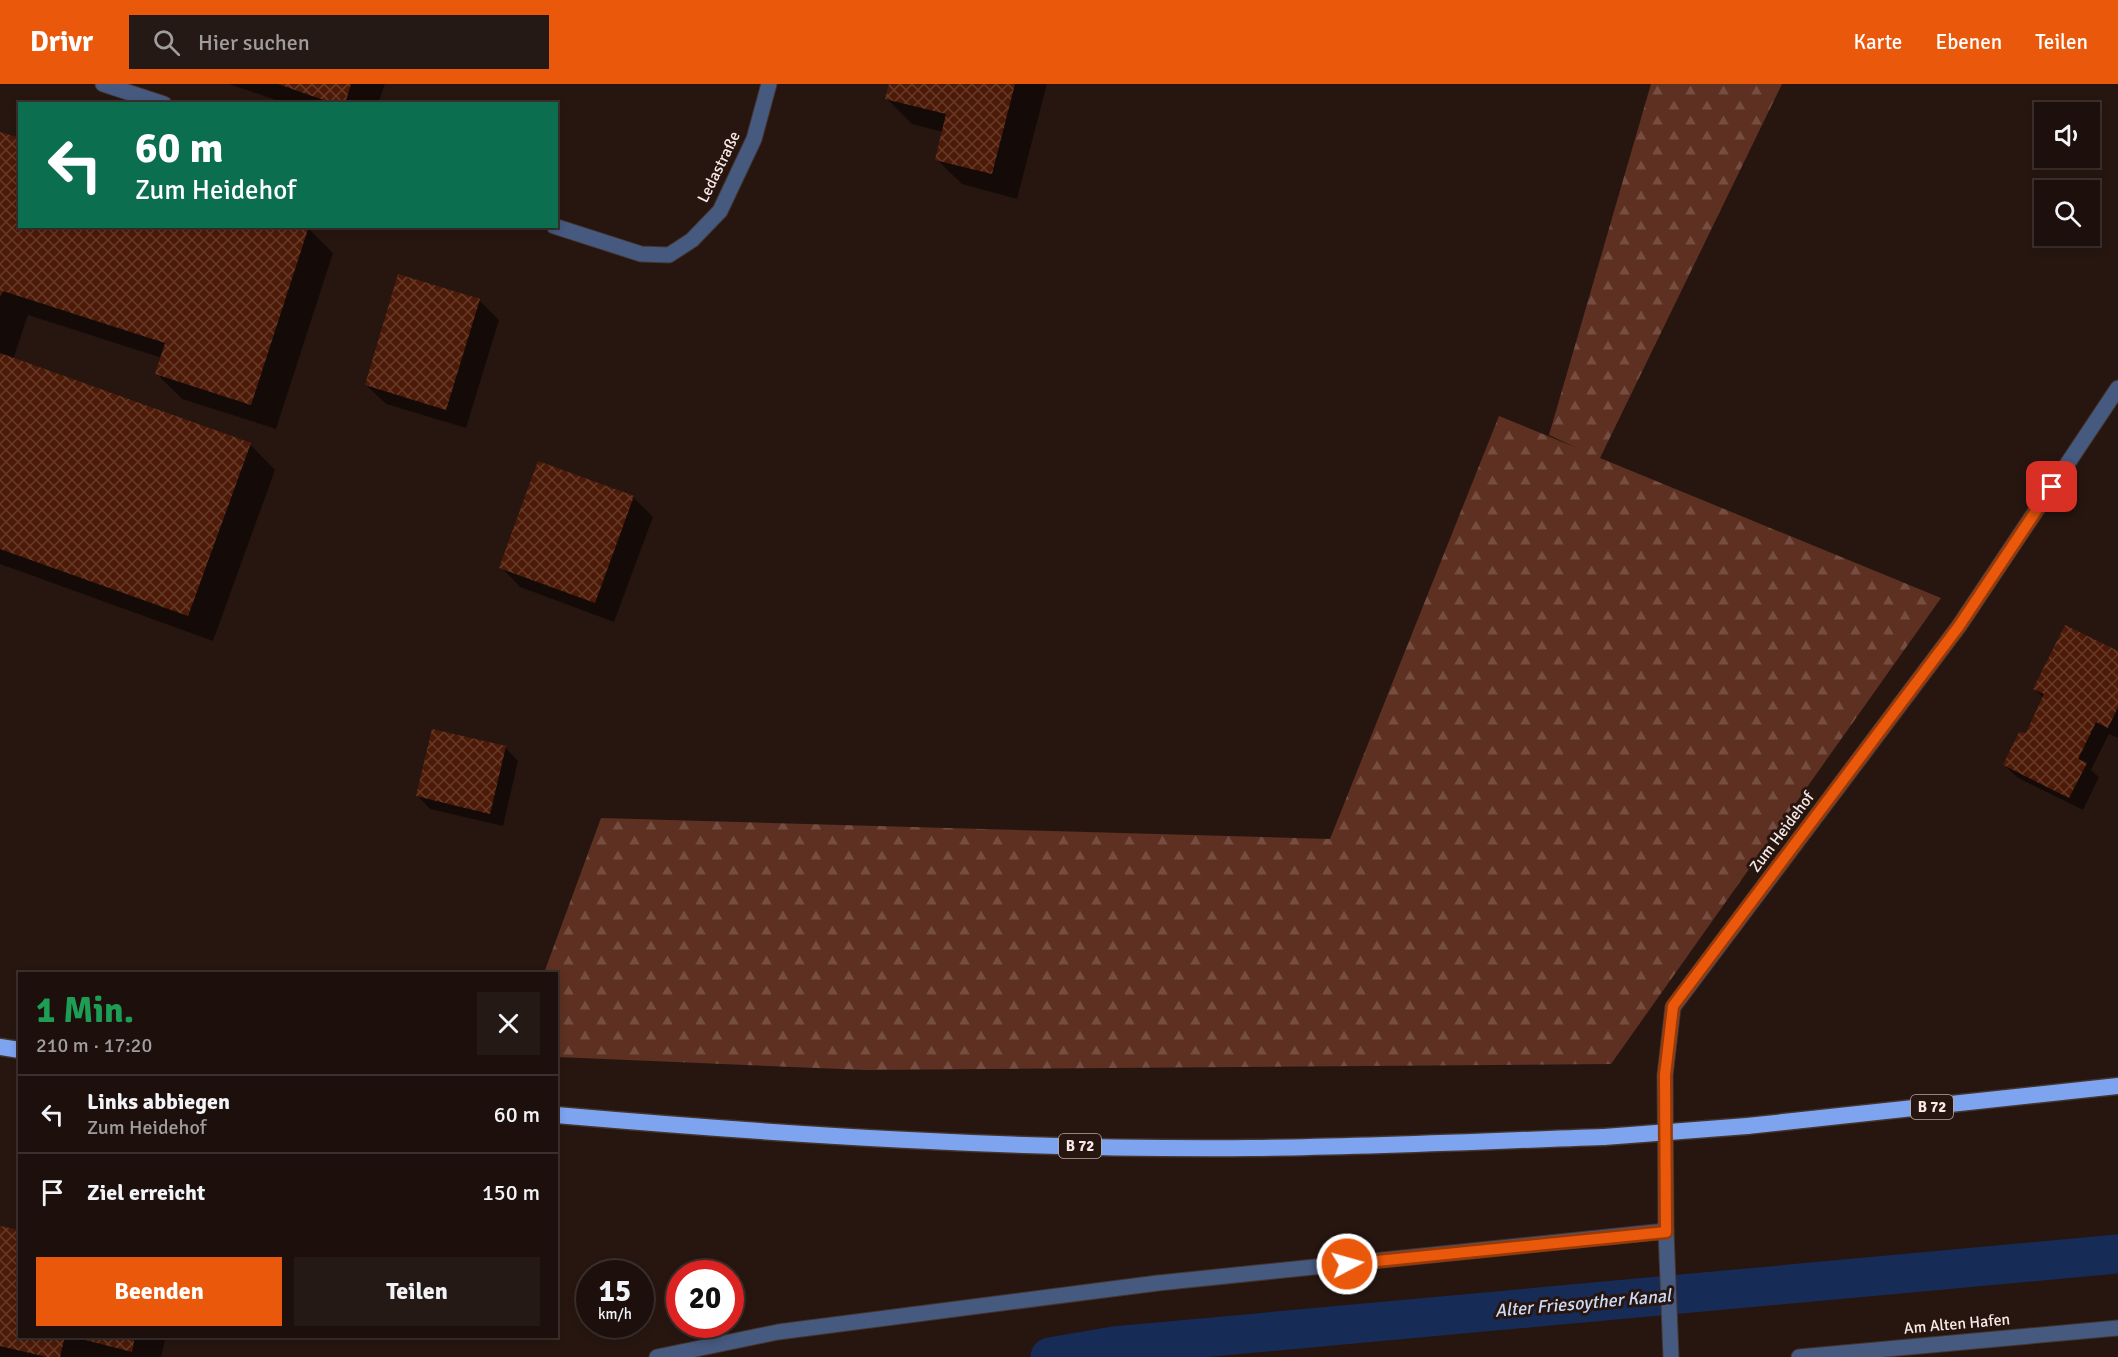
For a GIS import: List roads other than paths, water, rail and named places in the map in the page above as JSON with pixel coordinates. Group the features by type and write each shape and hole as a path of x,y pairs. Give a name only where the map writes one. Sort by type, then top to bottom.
{"highway":[{"path":"0,1047 18,1050"},
{"name":"B 72","path":"558,1115 709,1129 986,1144 1251,1148 1604,1137 1747,1126 2118,1086"}],"street":[{"path":"103,84 158,102"},
{"name":"Ledastraße","path":"558,227 640,254 669,255 692,240 720,211 754,139 768,84"},
{"name":"Zum Heidehof","path":"1671,1357 1666,1232 1665,1075 1673,1006 1959,626 2118,388"},
{"path":"657,1357 778,1332 1158,1283 1666,1232"},
{"name":"Am Alten Hafen","path":"1799,1357 2118,1328"}],"waterway":[{"name":"Alter Friesoyther Kanal","path":"1050,1357 1114,1346 2118,1254"}]}
